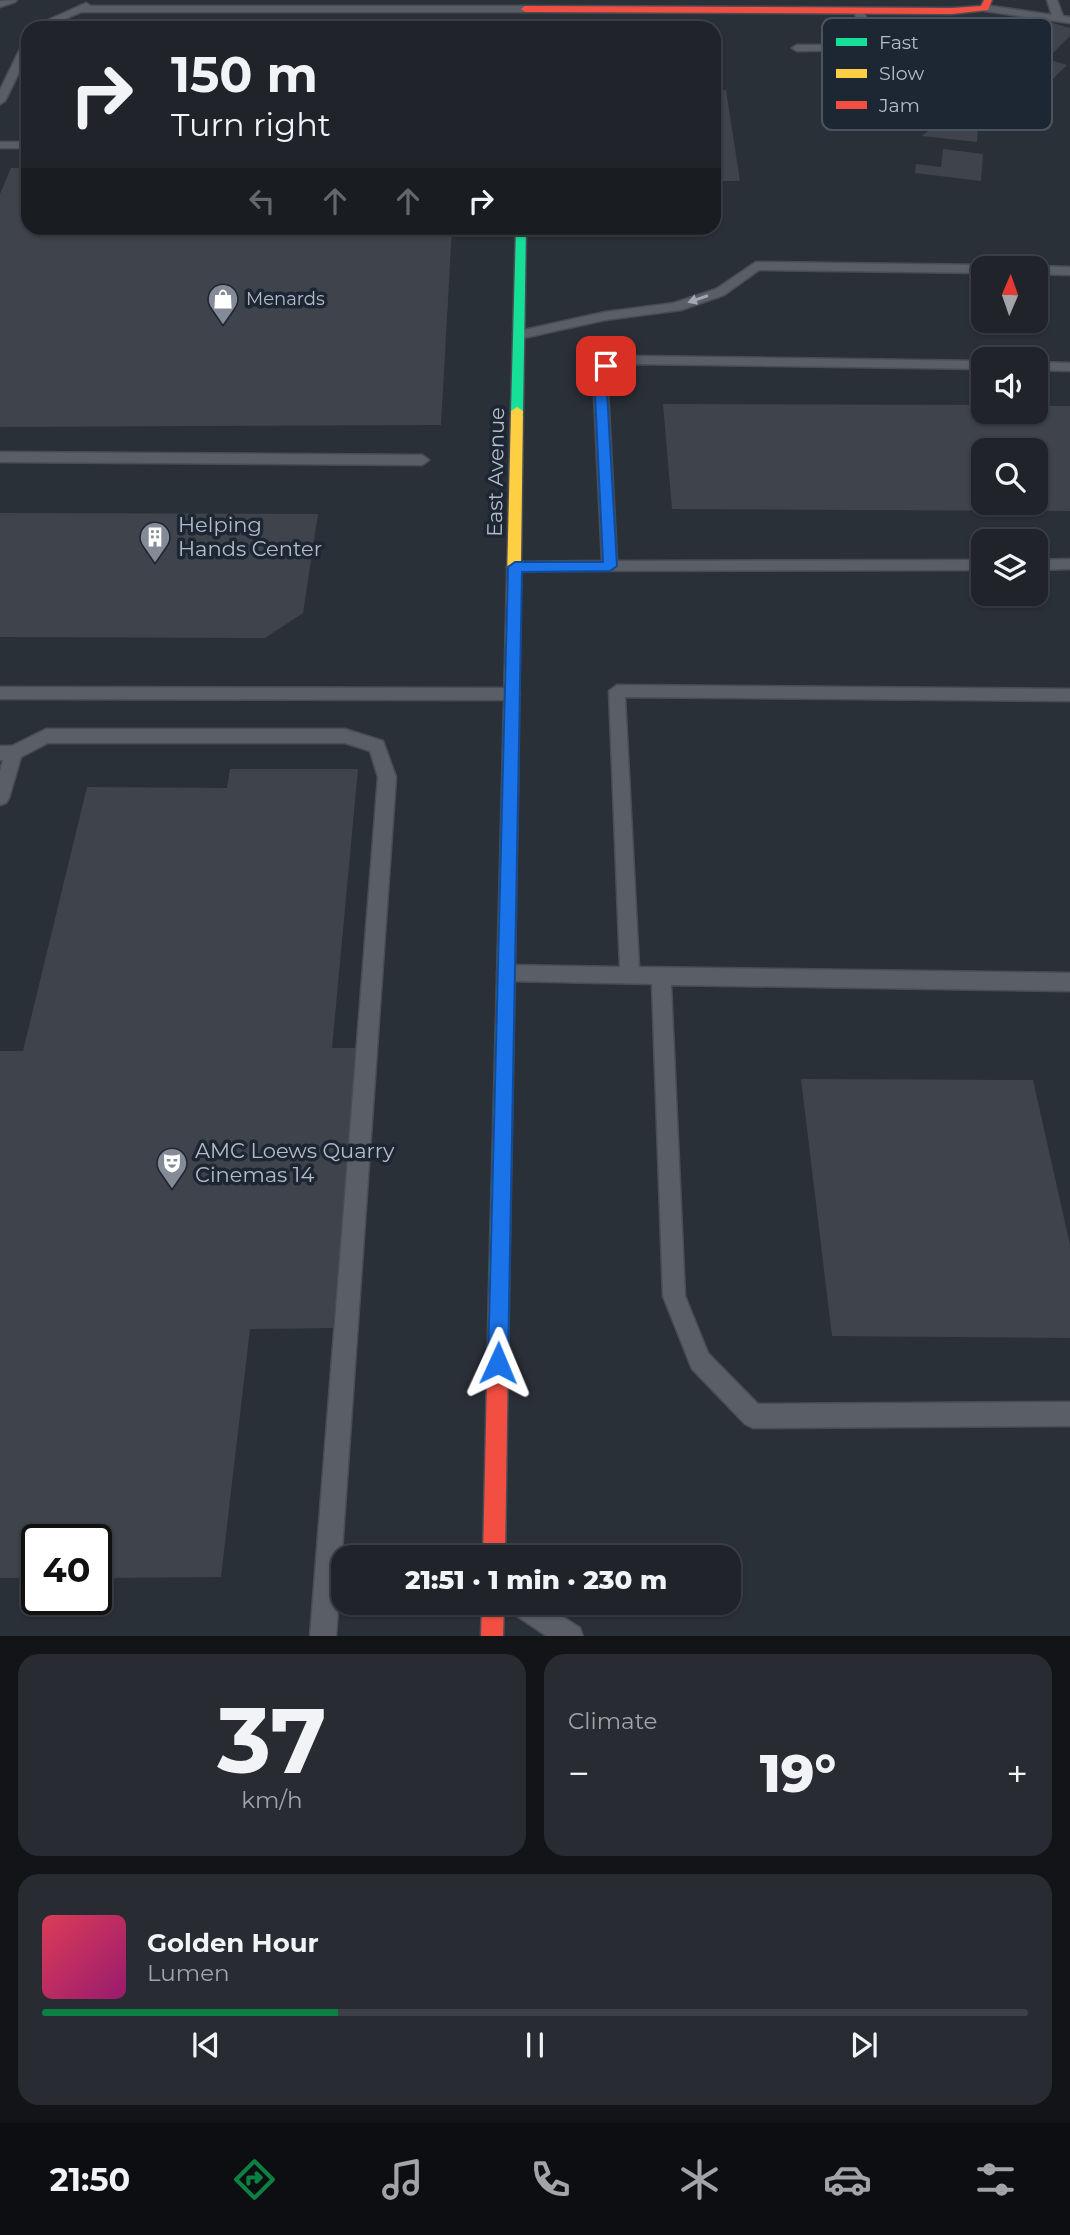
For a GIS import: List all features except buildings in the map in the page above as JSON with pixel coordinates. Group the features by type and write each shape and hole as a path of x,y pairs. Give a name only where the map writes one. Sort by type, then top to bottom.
{"street":[{"path":"525,5 759,5 859,11 962,11 987,4"},
{"name":"East Avenue","path":"494,1545 521,235"},
{"path":"492,1636 493,1615"}],"lane":[{"path":"0,4 12,0"},
{"path":"51,21 103,0"},
{"path":"1052,0 1058,16"},
{"path":"987,4 1070,20"},
{"path":"78,9 447,9 525,5"},
{"path":"859,11 861,18"},
{"path":"797,48 822,48"},
{"path":"0,101 21,58"},
{"path":"0,145 21,145"},
{"path":"519,335 605,316 676,307 720,292 756,266 971,269"},
{"path":"1048,270 1070,271"},
{"path":"610,566 600,374 606,366 634,360 971,365"},
{"path":"1048,366 1070,367"},
{"path":"0,457 422,460"},
{"path":"1048,565 1070,564"},
{"path":"515,567 971,565"},
{"path":"630,975 617,691 1070,695"},
{"path":"0,693 512,694"},
{"path":"0,798 7,753 46,736 345,736 377,746 387,777 323,1636"},
{"path":"506,973 1070,982"},
{"path":"661,976 674,1297 700,1361 753,1416 1070,1414"},
{"path":"539,1615 571,1636"}],"traffic: fast":[{"path":"517,411 521,235"},
{"path":"499,1290 510,789"}],"traffic: slow":[{"path":"510,789 517,411"}],"traffic: jam":[{"path":"525,9 952,11 985,8 988,0"},
{"path":"494,1545 499,1290"},
{"path":"492,1636 493,1615"}],"place":[{"name":"Menards","path":"223,326"},
{"name":"Helping Hands Center","path":"155,564"},
{"name":"AMC Loews Quarry Cinemas 14","path":"172,1190"}],"route":[{"path":"498,1363 515,567 610,566 600,374 606,366"}]}
